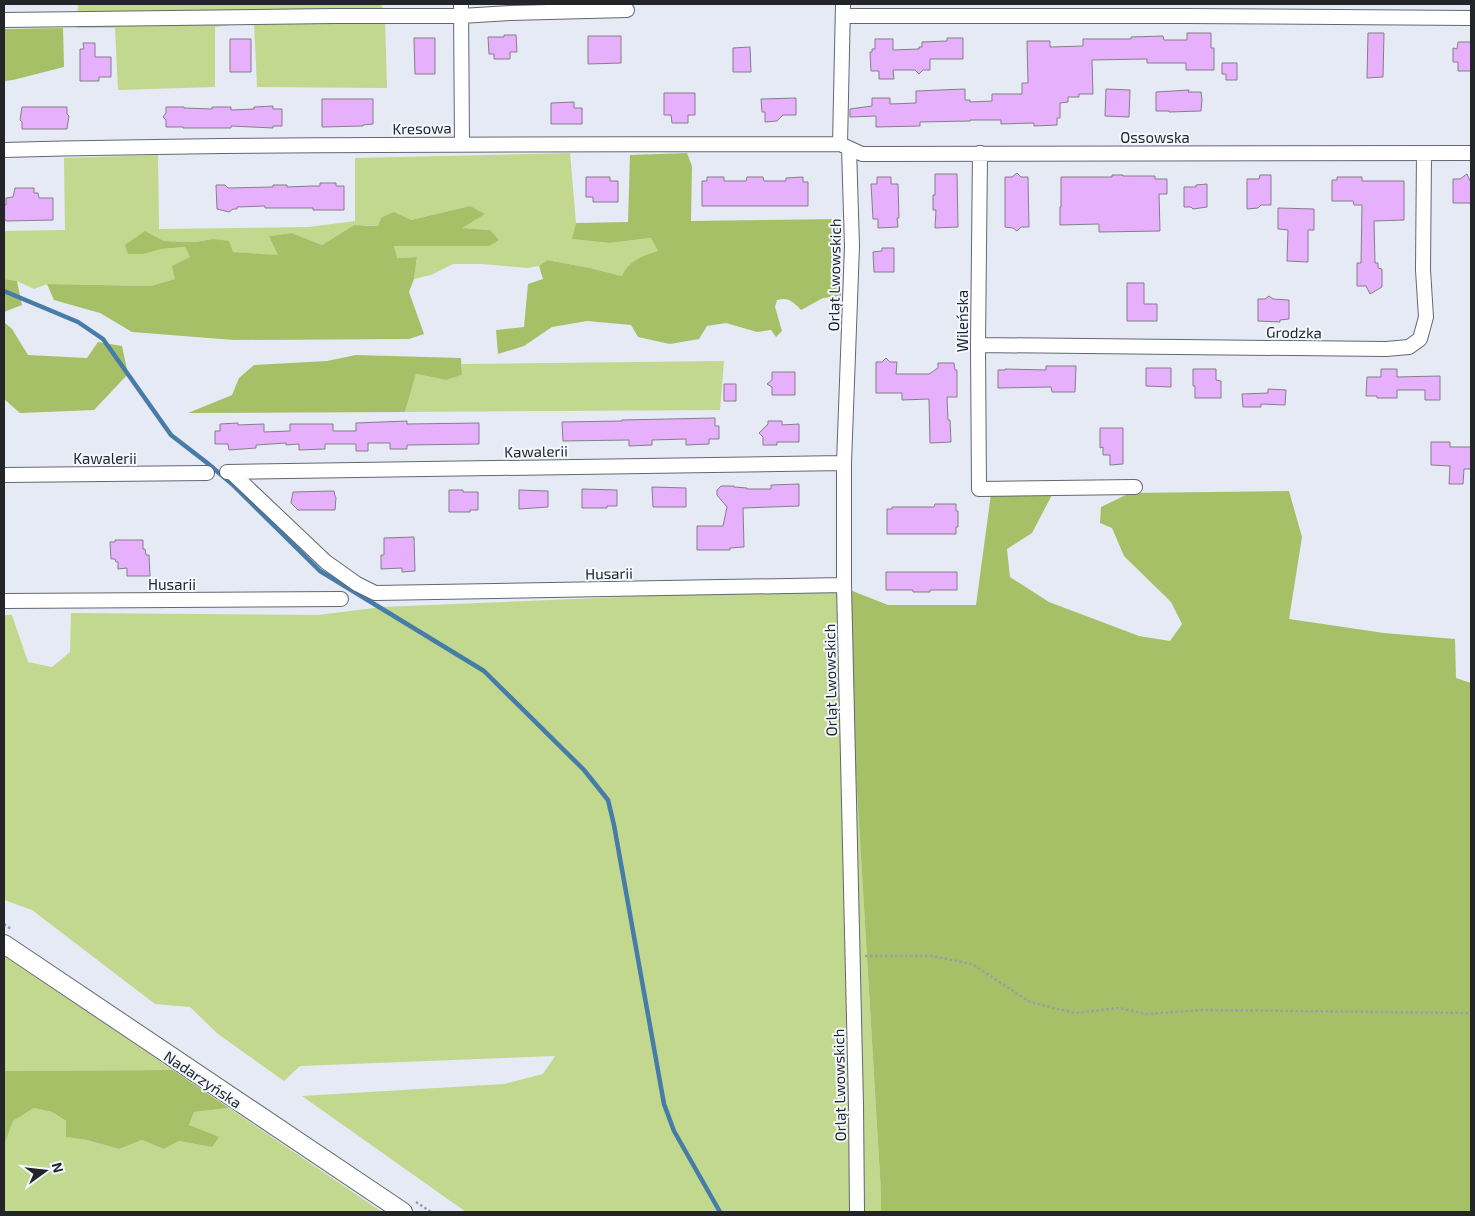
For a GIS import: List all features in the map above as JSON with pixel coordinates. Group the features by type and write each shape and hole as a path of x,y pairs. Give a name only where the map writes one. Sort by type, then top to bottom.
{"main road":[{"name":"Nadarzyńska","path":"4,944 403,1212"}],"street":[{"path":"4,20 324,16 461,10 510,13 627,10"},
{"path":"461,10 462,144"},
{"path":"843,10 1186,16 1471,18"},
{"name":"Orląt Lwowskich","path":"843,10 845,146 852,246 844,463 844,586 857,1212"},
{"name":"Kresowa","path":"4,150 118,147 462,144 845,146"},
{"name":"Ossowska","path":"845,146 862,154 1471,153"},
{"name":"Wileńska","path":"980,153 978,345 980,489 1135,487"},
{"name":"Grodzka","path":"978,345 1386,349 1409,347 1420,339 1426,317 1423,270 1424,153"},
{"name":"Kawalerii","path":"375,593 357,584 326,562 229,472 844,463"},
{"name":"Kawalerii","path":"4,475 207,473"},
{"name":"Husarii","path":"375,593 844,586"},
{"name":"Husarii","path":"4,601 341,599"}],"path":[{"path":"853,958 867,956 933,956 972,964 1030,1002 1075,1013 1120,1008 1147,1014 1202,1010 1471,1012"}],"green space":[{"path":"78,4 382,4 385,20 387,88 257,87 254,22 215,27 215,87 118,90 115,28 77,28"},
{"path":"63,28 64,67 4,81 4,29"},
{"path":"570,153 576,223 573,239 609,243 652,238 658,251 622,276 547,260 539,266 527,268 482,264 453,264 431,275 414,279 417,257 396,258 394,246 489,246 490,230 461,228 470,206 378,226 354,225 322,245 292,233 270,236 279,256 233,252 213,239 195,242 164,241 145,231 144,254 162,249 185,247 190,257 175,279 151,286 47,284 34,289 17,281 4,279 4,231 65,230 64,158 158,155 159,229 309,227 355,221 355,158"},
{"path":"687,153 692,166 691,221 841,219 841,296 823,298 801,310 791,301 785,299 777,300 775,307 782,331 776,337 771,330 757,332 726,323 707,326 699,339 670,344 638,337 631,325 587,321 552,327 524,346 498,354 496,330 524,327 528,284 543,279 539,266 547,260 622,276 633,262 658,251 651,238 609,243 572,239 576,223 628,222 630,155"},
{"path":"470,206 485,214 462,228 490,230 499,240 489,246 394,246 397,258 417,257 414,279 409,292 424,334 409,339 234,340 132,332 100,313 54,300 47,284 151,286 175,279 172,266 190,257 185,247 162,249 144,254 128,254 125,245 145,231 164,241 195,242 213,239 229,241 233,252 278,255 269,236 292,233 322,245 354,225 378,226 381,218 394,212 411,220"},
{"path":"4,279 17,281 22,305 4,312"},
{"path":"4,322 12,329 28,355 87,358 98,342 122,346 128,374 94,410 20,413 4,399"},
{"path":"356,355 461,358 462,375 446,380 416,374 405,412 188,413 232,395 239,378 254,365 327,361"},
{"path":"724,361 720,410 405,412 416,374 446,380 462,375 462,364"},
{"path":"1289,491 1302,537 1289,619 1384,633 1455,639 1456,678 1471,683 1471,1212 881,1212 845,588 888,605 976,605 991,494 1053,493 1032,533 1007,549 1010,577 1049,602 1139,636 1170,641 1182,624 1171,602 1124,556 1112,528 1100,523 1101,507 1130,493"},
{"path":"845,588 881,1212 466,1212 302,1096 504,1084 543,1074 555,1056 300,1066 284,1081 218,1034 190,1007 155,1004 32,910 4,900 4,615 12,615 28,662 52,667 70,652 71,613 318,615 382,607"},
{"path":"4,955 173,1070 4,1071"},
{"path":"173,1070 229,1108 194,1112 189,1125 219,1137 212,1147 179,1141 164,1149 142,1140 119,1149 87,1140 66,1137 66,1121 52,1112 34,1108 13,1121 4,1142 4,1071"},
{"path":"34,1108 52,1112 67,1122 67,1137 87,1140 119,1149 142,1140 164,1149 179,1141 212,1147 189,1125 194,1112 229,1108 382,1212 4,1212 4,1142 13,1121"}],"building":[{"path":"1187,33 1211,33 1211,48 1214,48 1214,70 1186,70 1186,63 1147,63 1147,59 1092,60 1093,94 1079,94 1079,97 1068,97 1068,102 1060,103 1060,118 1057,118 1057,125 1034,126 1034,123 1001,124 1001,120 970,120 920,122 920,126 876,127 876,116 850,117 850,109 872,106 872,98 890,98 890,104 916,103 916,91 965,89 965,100 970,100 970,102 992,101 992,94 1022,94 1022,83 1028,83 1027,41 1050,41 1050,47 1083,46 1083,39 1131,39 1131,37 1163,36 1164,40 1187,40"},
{"path":"1368,33 1384,33 1383,77 1367,78"},
{"path":"504,35 516,35 517,52 510,52 510,59 494,59 494,54 489,54 488,37 504,37"},
{"path":"588,36 621,36 621,63 588,64"},
{"path":"414,38 435,38 435,74 415,74"},
{"path":"947,38 963,38 963,59 930,59 930,70 923,70 919,74 915,70 893,70 894,79 879,79 879,71 871,71 870,52 872,52 872,49 875,49 875,39 893,39 893,50 919,49 919,47 922,47 922,42 947,41"},
{"path":"230,39 251,39 251,72 230,72"},
{"path":"1458,42 1471,42 1471,71 1458,71 1458,62 1453,62 1453,48 1457,49"},
{"path":"83,43 95,43 95,57 111,57 111,77 99,77 99,81 80,81 80,49 84,49"},
{"path":"750,47 751,72 733,72 733,48"},
{"path":"1222,63 1237,63 1237,80 1226,80 1226,74 1222,74"},
{"path":"1106,89 1130,90 1129,117 1105,116"},
{"path":"1189,90 1188,92 1201,92 1201,111 1156,111 1156,92"},
{"path":"664,93 695,93 695,115 688,115 688,123 672,123 671,115 664,115"},
{"path":"796,98 796,115 783,115 777,121 765,122 765,112 762,112 761,99"},
{"path":"322,99 373,99 373,124 322,127"},
{"path":"574,102 574,108 582,108 582,124 551,124 551,103"},
{"path":"273,106 273,109 282,109 282,126 273,126 273,128 231,126 231,128 166,127 166,120 163,117 166,113 166,107 212,109 212,107 231,107 231,110"},
{"path":"22,107 67,107 67,114 69,116 67,129 22,129 22,122 20,120"},
{"path":"1017,173 1021,177 1028,177 1029,227 1021,227 1017,231 1013,228 1005,227 1005,177 1012,177"},
{"path":"935,174 957,174 958,227 935,228 936,210 933,210 933,195 935,195"},
{"path":"1467,174 1471,183 1471,203 1453,203 1453,179 1460,179"},
{"path":"1112,175 1155,176 1155,179 1167,179 1167,194 1159,194 1160,231 1099,232 1099,224 1060,225 1061,177 1112,177"},
{"path":"1260,175 1271,175 1271,205 1261,205 1258,208 1247,209 1247,179 1259,179"},
{"path":"586,177 610,177 610,181 618,181 618,202 593,202 593,197 586,197"},
{"path":"707,177 724,177 724,181 746,181 747,177 763,177 764,181 786,181 786,178 803,177 803,182 808,182 808,206 702,206 702,181 707,181"},
{"path":"877,177 891,177 891,184 898,184 898,227 878,228 878,219 873,219 871,184 877,184"},
{"path":"1337,177 1362,177 1362,181 1404,181 1404,220 1374,221 1375,263 1378,263 1378,268 1382,269 1382,287 1370,294 1366,286 1357,286 1357,263 1361,263 1362,205 1354,205 1353,201 1332,201 1332,180 1337,180"},
{"path":"320,183 336,183 336,186 344,186 344,210 265,208 265,206 237,207 237,209 229,212 217,209 216,185 225,185 228,188 273,187 273,185 287,185 287,187 320,186"},
{"path":"1207,184 1207,207 1193,209 1191,207 1184,207 1184,187 1196,187 1196,185"},
{"path":"15,188 34,188 34,193 38,193 39,198 53,198 53,220 4,220 6,198 13,197"},
{"path":"1278,208 1314,209 1314,230 1308,230 1308,262 1287,261 1288,230 1278,229"},
{"path":"882,248 894,248 894,272 874,272 873,252 882,251"},
{"path":"1127,283 1144,283 1144,304 1157,304 1157,321 1127,321"},
{"path":"1269,296 1273,299 1289,300 1289,319 1280,320 1280,322 1258,321 1258,299 1265,299"},
{"path":"886,358 890,362 897,362 896,374 929,374 938,368 938,363 954,363 955,370 957,370 957,397 947,397 951,442 930,443 929,399 902,400 902,393 876,393 876,362 882,362"},
{"path":"1046,366 1076,366 1075,392 1052,392 1051,387 998,388 998,370 1046,370"},
{"path":"1146,368 1171,368 1171,387 1146,386"},
{"path":"1193,369 1216,369 1216,380 1221,381 1221,398 1195,398"},
{"path":"1381,369 1397,369 1397,377 1440,376 1440,400 1425,400 1425,390 1397,390 1397,398 1366,396 1367,377 1381,377"},
{"path":"772,372 795,372 795,395 772,395 772,387 767,384 772,380"},
{"path":"724,384 736,384 736,401 724,401"},
{"path":"1268,389 1286,390 1285,405 1261,404 1261,407 1243,407 1242,394 1268,393"},
{"path":"715,418 715,426 719,426 719,439 709,439 709,444 686,445 686,439 652,440 652,445 629,446 629,440 563,441 562,422"},
{"path":"407,421 407,424 479,423 479,444 407,445 407,449 390,449 390,443 368,443 368,451 356,451 356,444 325,444 325,449 299,450 299,444 286,445 286,443 256,445 256,448 229,450 228,444 215,444 215,431 220,431 220,424 264,424 264,432 290,431 290,424 333,424 333,431 356,431 356,423"},
{"path":"768,421 782,421 782,425 799,424 799,442 777,442 777,445 763,445 763,437 759,433 768,424"},
{"path":"1100,428 1123,428 1123,464 1110,465 1110,455 1103,455 1103,447 1100,448"},
{"path":"1431,442 1450,442 1450,447 1471,447 1471,469 1464,469 1463,484 1449,484 1450,466 1431,465"},
{"path":"799,484 799,506 743,508 744,547 730,548 730,550 697,550 697,526 723,526 727,507 717,495 717,490 721,486 771,489 771,485"},
{"path":"652,487 686,488 686,507 653,507"},
{"path":"582,489 617,490 617,506 582,508"},
{"path":"449,490 478,492 478,510 449,512"},
{"path":"519,490 548,491 548,507 519,509"},
{"path":"334,491 336,498 335,510 298,510 291,503 293,492"},
{"path":"935,504 956,504 958,527 956,527 956,534 887,534 887,509 892,509 892,507 934,507"},
{"path":"414,537 415,571 402,572 402,568 381,569 381,555 384,555 384,538"},
{"path":"115,540 143,540 143,549 145,549 146,555 149,555 150,576 127,576 127,568 118,569 118,562 115,559 111,559 110,542 115,542"},
{"path":"886,572 957,572 957,590 913,592 913,590 886,590"}],"waterway":[{"path":"4,291 78,322 103,339 171,435 232,484 320,571 484,671 584,770 608,800 664,1104 674,1131 720,1212"}]}
